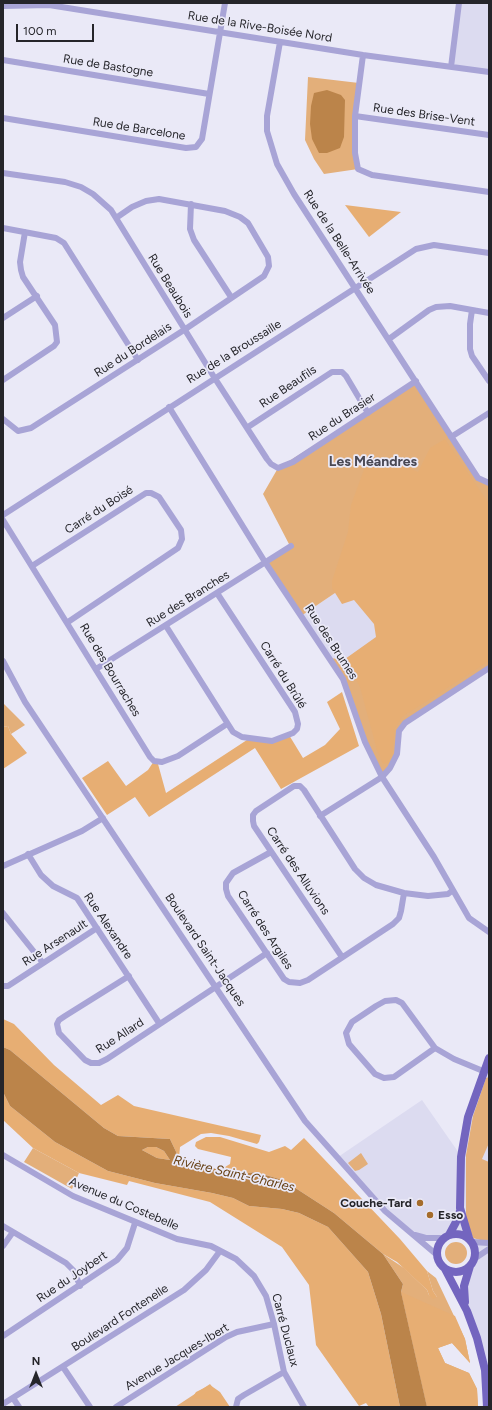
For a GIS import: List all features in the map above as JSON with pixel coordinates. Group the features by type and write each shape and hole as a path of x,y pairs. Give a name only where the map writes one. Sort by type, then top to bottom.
{"main road":[{"path":"487,1407 485,1370 482,1355 467,1311 436,1255 438,1246 456,1222 460,1208 462,1153 468,1117 483,1071 489,1058"},
{"path":"460,1208 470,1240 475,1249 464,1286 467,1311"},
{"path":"446,1236 462,1234 470,1240"},
{"path":"445,1269 455,1272 466,1270 472,1263"}],"street":[{"name":"Rue de Barcelone","path":"3,118 192,148 200,144 225,3"},
{"path":"451,67 459,3"},
{"name":"Rue de la Rive-Boisée Nord","path":"3,6 49,4 363,55 489,72"},
{"name":"Rue de la Belle-Arrivée","path":"280,42 267,116 267,131 270,147 277,164 294,194 451,436"},
{"path":"363,55 355,116 356,164 358,169 364,173 489,192"},
{"name":"Rue de Bastogne","path":"3,60 209,94"},
{"name":"Rue des Brise-Vent","path":"355,116 489,135"},
{"name":"Rue Beaubois","path":"3,173 65,182 81,187 102,202 116,218 184,330 248,427 267,459 271,464 278,468"},
{"path":"116,218 132,207 146,201 159,199 191,204 190,229 194,240 232,296"},
{"name":"Rue du Bordelais","path":"3,419 18,431 31,428 184,330 232,296 264,276 269,266 268,257 248,223 240,217 225,211 191,204"},
{"path":"3,228 56,238 64,242 138,360"},
{"path":"3,380 54,346 57,342 55,325 21,270 20,262 25,232"},
{"name":"Rue de la Broussaille","path":"3,516 214,377 355,288 404,255 424,246 434,245 489,253"},
{"path":"3,318 37,296"},
{"path":"389,339 429,310 436,307 450,306 489,313"},
{"path":"472,310 470,324 470,349 489,381"},
{"name":"Rue Beaufils","path":"248,427 332,372 342,372 346,376 368,413"},
{"name":"Rue du Brasier","path":"278,468 293,462 416,381"},
{"name":"Rue des Brumes","path":"169,407 265,562 343,679 366,742 382,777 434,858 469,918 489,932"},
{"path":"489,413 451,436 478,478 489,483"},
{"name":"Carré du Boisé","path":"32,566 146,493 151,493 159,497 180,530 182,540 178,548 68,622"},
{"name":"Rue des Bourraches","path":"3,520 154,761 162,762 178,756 227,724"},
{"name":"Rue des Branches","path":"96,669 291,546"},
{"name":"Carré du Brûlé","path":"166,626 233,732 242,736 272,741 293,733 297,729 298,724 295,712 217,593"},
{"name":"Boulevard Saint-Jacques","path":"3,661 25,702 305,1121 382,1207 411,1234 430,1248 436,1255"},
{"path":"320,816 382,777 390,768 397,754 399,731 405,723 489,668"},
{"name":"Carré des Alluvions","path":"342,957 254,826 253,817 256,811 294,786 300,786 304,790 355,869 364,878 376,885 404,893 434,895 448,894 453,890"},
{"path":"3,866 82,831 103,818"},
{"name":"Carré des Argiles","path":"271,852 233,873 226,883 228,896 284,979 294,984 308,980 394,924 399,918 404,893"},
{"name":"Rue Alexandre","path":"28,854 41,875 53,886 77,898 159,1023"},
{"path":"3,913 43,963"},
{"name":"Rue Arsenault","path":"3,986 8,986 97,928"},
{"name":"Rue Allard","path":"129,976 60,1020 57,1028 60,1033 85,1060 91,1063 99,1063 108,1059 159,1023 267,953"},
{"path":"435,1048 394,1077 384,1078 375,1074 349,1044 346,1033 352,1022 381,1003 392,999 402,1003 435,1048 483,1071"},
{"name":"Avenue du Costebelle","path":"3,1155 73,1196 135,1223 177,1239 211,1246 220,1250"},
{"name":"Rue du Joybert","path":"3,1336 117,1260 127,1248 135,1223"},
{"path":"3,1226 66,1263 74,1271 80,1286"},
{"path":"3,1246 13,1232"},
{"path":"411,1234 426,1238 446,1236"},
{"path":"470,1240 489,1243"},
{"path":"472,1263 489,1249"},
{"name":"Carré Duclaux","path":"220,1250 236,1259 254,1276 266,1296 274,1324 284,1372 304,1407"},
{"name":"Boulevard Fontenelle","path":"3,1404 184,1290 206,1270 220,1250"},
{"name":"Avenue Jacques-Ibert","path":"116,1407 226,1337 237,1332 274,1324"},
{"path":"63,1367 90,1407"},
{"path":"236,1407 238,1399 284,1372"},
{"path":"12,1398 19,1407"}],"shaded area":[{"path":"459,3 489,3 489,72 451,67"},
{"path":"308,77 359,83 355,116 358,169 324,174 314,159 305,140"},
{"path":"327,90 341,95 345,100 344,137 340,148 327,153 319,153 312,139 310,124 311,106 314,93"},
{"path":"345,205 401,212 369,237"},
{"path":"416,381 478,478 489,483 489,668 423,711 399,731 397,754 382,777 370,753 350,693 329,658 408,665 406,545 301,616 265,562 290,546 263,494 278,468"},
{"path":"445,439 489,504 489,661 402,717 395,728 392,755 388,763 383,764 377,750 360,687 345,659 376,637 374,624 354,600 342,604 332,588 332,581 348,532 351,505 369,456 387,459 418,472 430,448"},
{"path":"406,545 408,665 329,658 301,616"},
{"path":"342,692 359,746 281,789 255,748 149,817 135,797 107,815 82,778 108,761 126,786 148,770 154,761 158,764 166,793 250,738 264,741 289,735 303,758 325,745 340,729 327,702"},
{"path":"3,703 25,725 11,734 8,726 3,727"},
{"path":"8,726 11,734 27,753 3,769 3,727"},
{"path":"3,1019 14,1024 54,1065 101,1105 118,1095 134,1106 261,1135 259,1142 257,1144 229,1136 211,1133 201,1134 180,1147 179,1158 170,1139 118,1136 104,1128 10,1050 3,1047"},
{"name":"Rivière Saint-Charles","path":"3,1047 10,1050 104,1128 118,1136 170,1139 179,1158 236,1175 255,1172 283,1180 334,1213 383,1254 403,1284 401,1292 427,1407 400,1407 381,1314 368,1272 328,1227 299,1213 282,1209 249,1206 233,1198 155,1183 108,1171 55,1142 10,1106 3,1092","holes":["148,1147 156,1147 164,1151 170,1160 157,1158 142,1150"]},
{"path":"489,1058 489,1407 487,1389 464,1293 470,1266 475,1255 472,1242 465,1236 457,1233 445,1236 411,1234 338,1157 422,1100 461,1156 468,1117"},
{"path":"489,1077 489,1143 482,1159 489,1162 489,1240 484,1241 473,1238 466,1219 466,1155 473,1116 486,1078"},
{"path":"3,1092 10,1106 55,1142 108,1171 155,1183 233,1198 249,1206 282,1209 299,1213 328,1227 368,1272 381,1314 400,1407 369,1407 366,1403 359,1406 316,1345 309,1285 282,1247 210,1202 129,1181 127,1185 79,1173 33,1148 3,1120"},
{"path":"206,1137 220,1137 269,1152 285,1146 291,1150 304,1138 400,1239 427,1271 433,1291 437,1297 433,1299 427,1290 397,1262 383,1254 334,1213 283,1180 255,1172 236,1175 223,1172 225,1167 230,1164 231,1157 198,1149 195,1146 196,1142"},
{"path":"148,1147 156,1147 164,1151 170,1160 157,1158 142,1150"},
{"path":"33,1148 79,1173 72,1189 24,1162"},
{"path":"361,1153 368,1164 355,1171 348,1163"},
{"path":"456,1242 464,1245 467,1253 464,1261 456,1264 448,1261 445,1253 448,1245"},
{"path":"383,1254 404,1268 427,1290 429,1295 437,1297 433,1291 427,1271 436,1278 465,1339 470,1363 452,1343 438,1348 445,1363 469,1373 477,1389 478,1407 427,1407 401,1292 403,1284"},
{"path":"401,1292 455,1316 465,1339 470,1363 452,1343 438,1348 445,1363 469,1373 477,1389 478,1407 427,1407"},
{"path":"210,1384 228,1407 175,1407"},
{"path":"210,1385 220,1392 230,1407 210,1407 210,1400 192,1398 196,1392"}],"place":[{"name":"Couche-Tard","path":"420,1203"},
{"name":"Esso","path":"430,1215"}],"district":[{"name":"Les Méandres","path":"373,462"}]}
